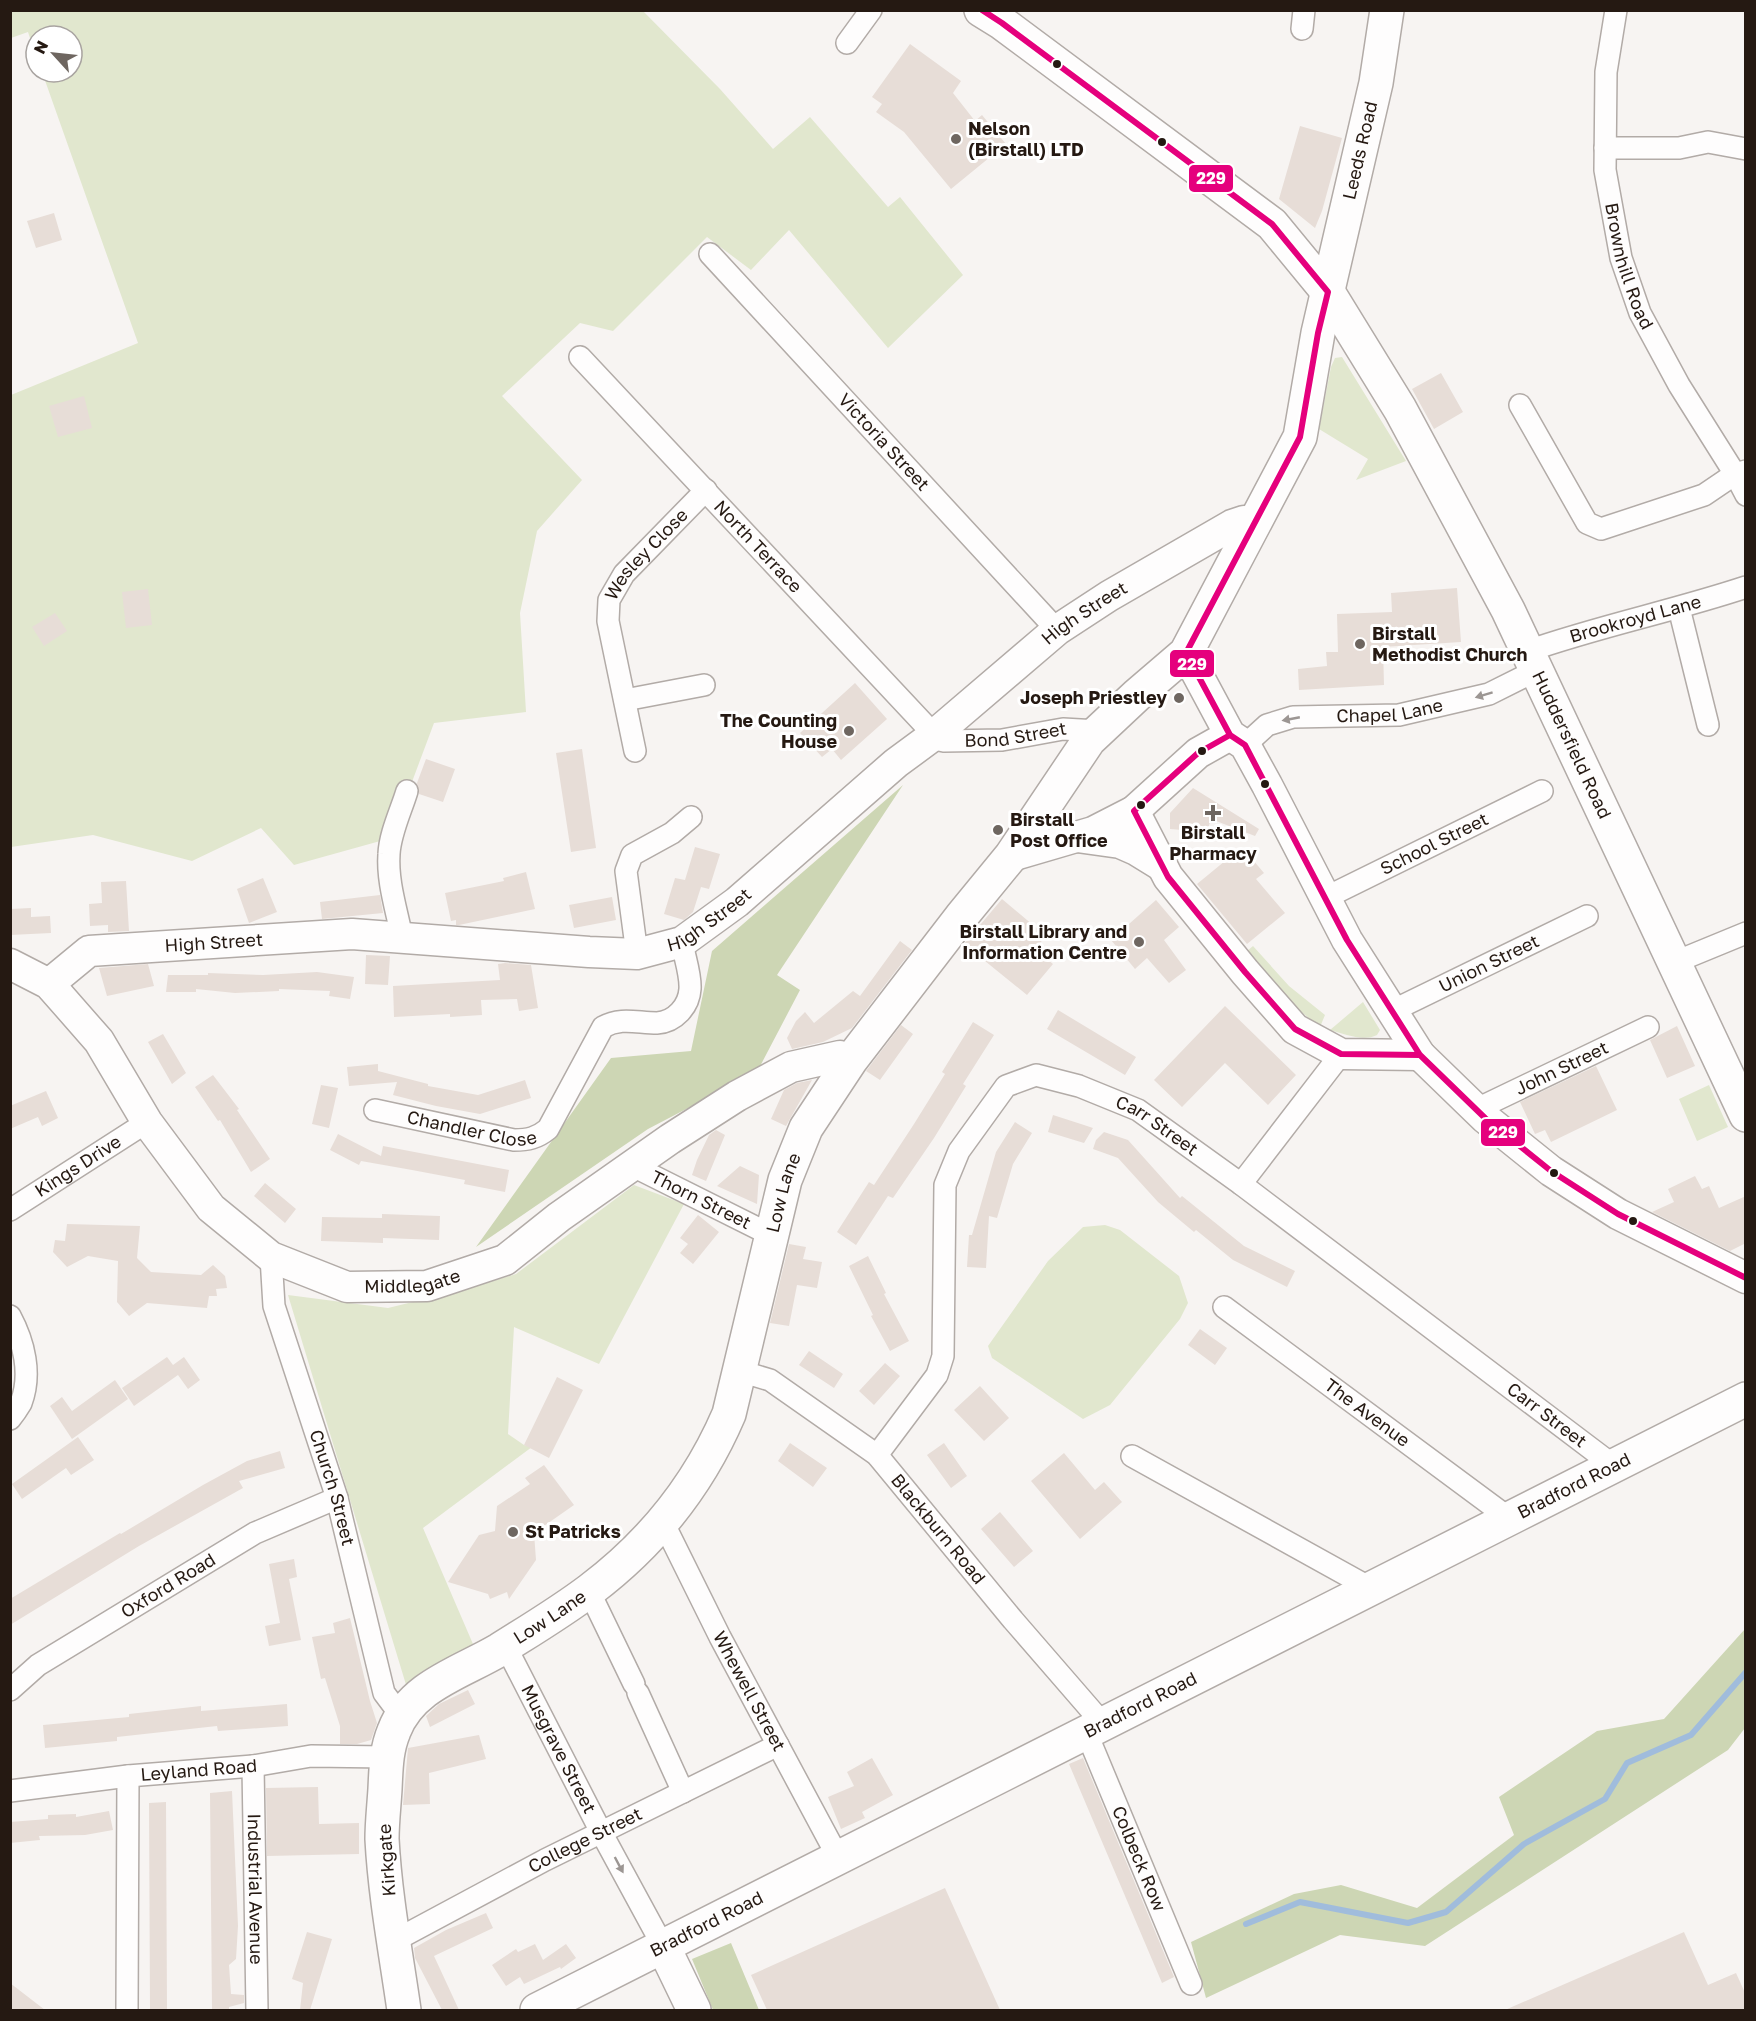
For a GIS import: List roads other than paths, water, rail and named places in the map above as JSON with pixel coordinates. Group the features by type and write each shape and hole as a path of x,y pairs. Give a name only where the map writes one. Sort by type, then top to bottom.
{"main road":[{"name":"Huddersfield Road","path":"981,10 1002,23 1272,224 1328,292 1400,409 1508,610 1746,1115"},
{"name":"Leeds Road","path":"1186,653 1300,437 1318,333 1376,83 1387,10"},
{"name":"Low Lane","path":"403,1712 424,1691 506,1645 589,1591 630,1557 663,1522 687,1491 713,1450 729,1414 785,1180 806,1128 851,1060 961,916 1011,856 1089,740 1186,653"},
{"name":"Bradford Road","path":"537,2010 664,1948 1746,1399"},
{"name":"Kirkgate","path":"403,1712 393,1733 387,1757 382,1838 404,2010"},
{"path":"664,1948 694,2010"}],"street":[{"path":"846,43 871,10"},
{"name":"Brownhill Road","path":"1616,10 1606,72 1605,170 1621,258 1640,313 1679,385 1740,472 1746,495"},
{"path":"1605,148 1678,148 1708,142 1746,149"},
{"name":"Victoria Street","path":"710,254 1057,630"},
{"name":"North Terrace","path":"580,357 934,735"},
{"path":"1520,405 1587,523 1601,529 1704,495 1740,472"},
{"name":"Wesley Close","path":"635,751 608,621 609,600 624,574 706,490"},
{"name":"High Street","path":"49,984 89,951 352,934 637,954 682,942 737,902 896,763 934,735 1057,630 1108,596 1232,525 1244,521 1254,525"},
{"name":"Brookroyd Lane","path":"1532,661 1573,635 1679,608 1746,587"},
{"path":"1679,608 1708,724"},
{"path":"1186,653 1237,740 1347,940 1420,1055 1477,1109 1551,1171 1618,1214 1746,1278"},
{"name":"Chapel Lane","path":"1011,856 1093,832 1134,812 1198,753 1237,740 1267,725 1293,717 1399,715 1489,694 1532,661"},
{"path":"625,700 704,685"},
{"name":"Bond Street","path":"934,735 944,741 1002,740 1063,729 1098,731"},
{"path":"402,938 390,878 389,855 407,791"},
{"name":"School Street","path":"1325,898 1542,791"},
{"path":"1134,812 1168,877 1245,972 1295,1029 1341,1054 1420,1055"},
{"path":"637,954 626,871 632,855 672,833 691,817"},
{"path":"1077,837 1120,843 1162,866"},
{"name":"Union Street","path":"1392,1011 1587,916"},
{"path":"1673,963 1746,933"},
{"name":"Chandler Close","path":"375,1110 514,1140 528,1140 539,1136 548,1129 603,1027 614,1022 659,1023 678,1015 686,1002 690,989 682,942"},
{"path":"10,964 49,984"},
{"name":"Middlegate","path":"49,984 99,1041 147,1122 211,1208 271,1257 347,1287 427,1286 505,1260 559,1217 737,1096 791,1067 840,1056 851,1060"},
{"name":"John Street","path":"1477,1109 1648,1027"},
{"path":"1241,1184 1341,1054"},
{"name":"Carr Street","path":"877,1455 937,1375 943,1356 945,1185 959,1151 1005,1086 1036,1075 1079,1086 1138,1110 1241,1184 1614,1466"},
{"name":"Kings Drive","path":"10,1210 147,1122"},
{"name":"Thorn Street","path":"633,1166 771,1235"},
{"name":"Church Street","path":"271,1257 274,1306 338,1498 384,1693 393,1705 403,1712"},
{"name":"The Avenue","path":"1224,1307 1510,1519"},
{"path":"10,1316 19,1332 25,1356 25,1380 21,1402 10,1419"},
{"name":"Blackburn Road","path":"740,1371 770,1380 877,1455 1013,1620 1096,1729"},
{"path":"1132,1456 1372,1589"},
{"name":"Oxford Road","path":"10,1690 38,1665 255,1533 338,1498"},
{"name":"Whewell Street","path":"663,1522 720,1637 839,1859"},
{"path":"589,1591 683,1792"},
{"name":"Musgrave Street","path":"506,1645 601,1832 664,1948"},
{"name":"Colbeck Row","path":"1096,1729 1191,1984"},
{"name":"College Street","path":"394,1941 601,1832 778,1745"},
{"name":"Leyland Road","path":"10,1791 128,1776 253,1766 311,1756 387,1757"},
{"name":"Industrial Avenue","path":"253,1766 257,2010"},
{"path":"127,2010 128,1776"}],"waterway":[{"path":"1246,1924 1300,1902 1408,1923 1446,1912 1524,1844 1605,1799 1627,1763 1691,1735 1746,1672"}],"place":[{"name":"Nelson (Birstall) LTD","path":"956,139"},
{"name":"Birstall Methodist Church","path":"1360,644"},
{"name":"Joseph Priestley","path":"1179,698"},
{"name":"The Counting House","path":"849,731"},
{"name":"Birstall Pharmacy","path":"1213,813"},
{"name":"Birstall Post Office","path":"998,830"},
{"name":"Birstall Library and Information Centre","path":"1139,942"},
{"name":"St Patricks","path":"513,1532"}]}
